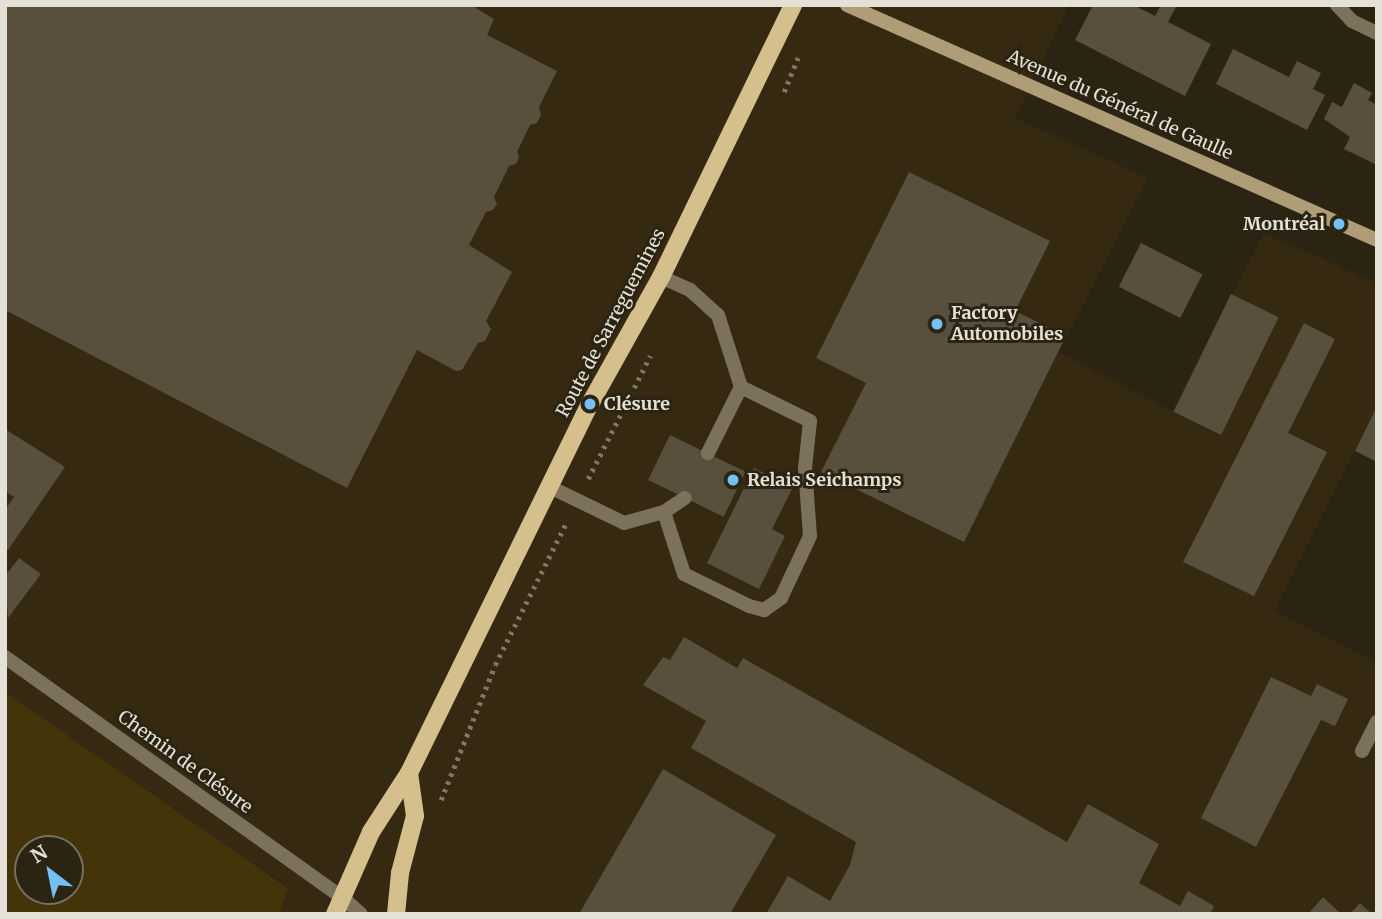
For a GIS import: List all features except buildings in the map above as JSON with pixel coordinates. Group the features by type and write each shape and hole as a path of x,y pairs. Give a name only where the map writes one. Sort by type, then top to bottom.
{"main road":[{"name":"Route de Sarreguemines","path":"339,906 371,832 409,773 590,404 661,276 793,5"},
{"path":"396,914 400,873 415,816 409,773"}],"street":[{"name":"Avenue du Général de Gaulle","path":"847,5 1377,240"},
{"path":"1337,5 1352,21 1377,33"},
{"path":"661,276 690,290 718,315 741,387 708,453"},
{"path":"664,512 684,574 749,606 764,610 782,597 810,536 805,468 810,421 741,387"},
{"path":"550,487 624,523 664,512 685,498"},
{"name":"Chemin de Clésure","path":"5,657 339,906 361,914"},
{"path":"1362,751 1377,722"}],"path":[{"path":"779,101 798,64 799,52"},
{"path":"439,804 495,665 655,347"}],"shaded area":[{"path":"5,5 1069,5 1015,118 1148,178 1059,352 1172,411 1264,233 1377,283 1377,406 1274,611 1377,663 1377,914 279,914 288,887 5,692"},
{"path":"5,692 288,888 279,914 5,914"}],"place":[{"name":"Montréal","path":"1339,224"},
{"name":"Factory Automobiles","path":"937,324"},
{"name":"Clésure","path":"590,404"},
{"name":"Relais Seichamps","path":"733,480"}]}
